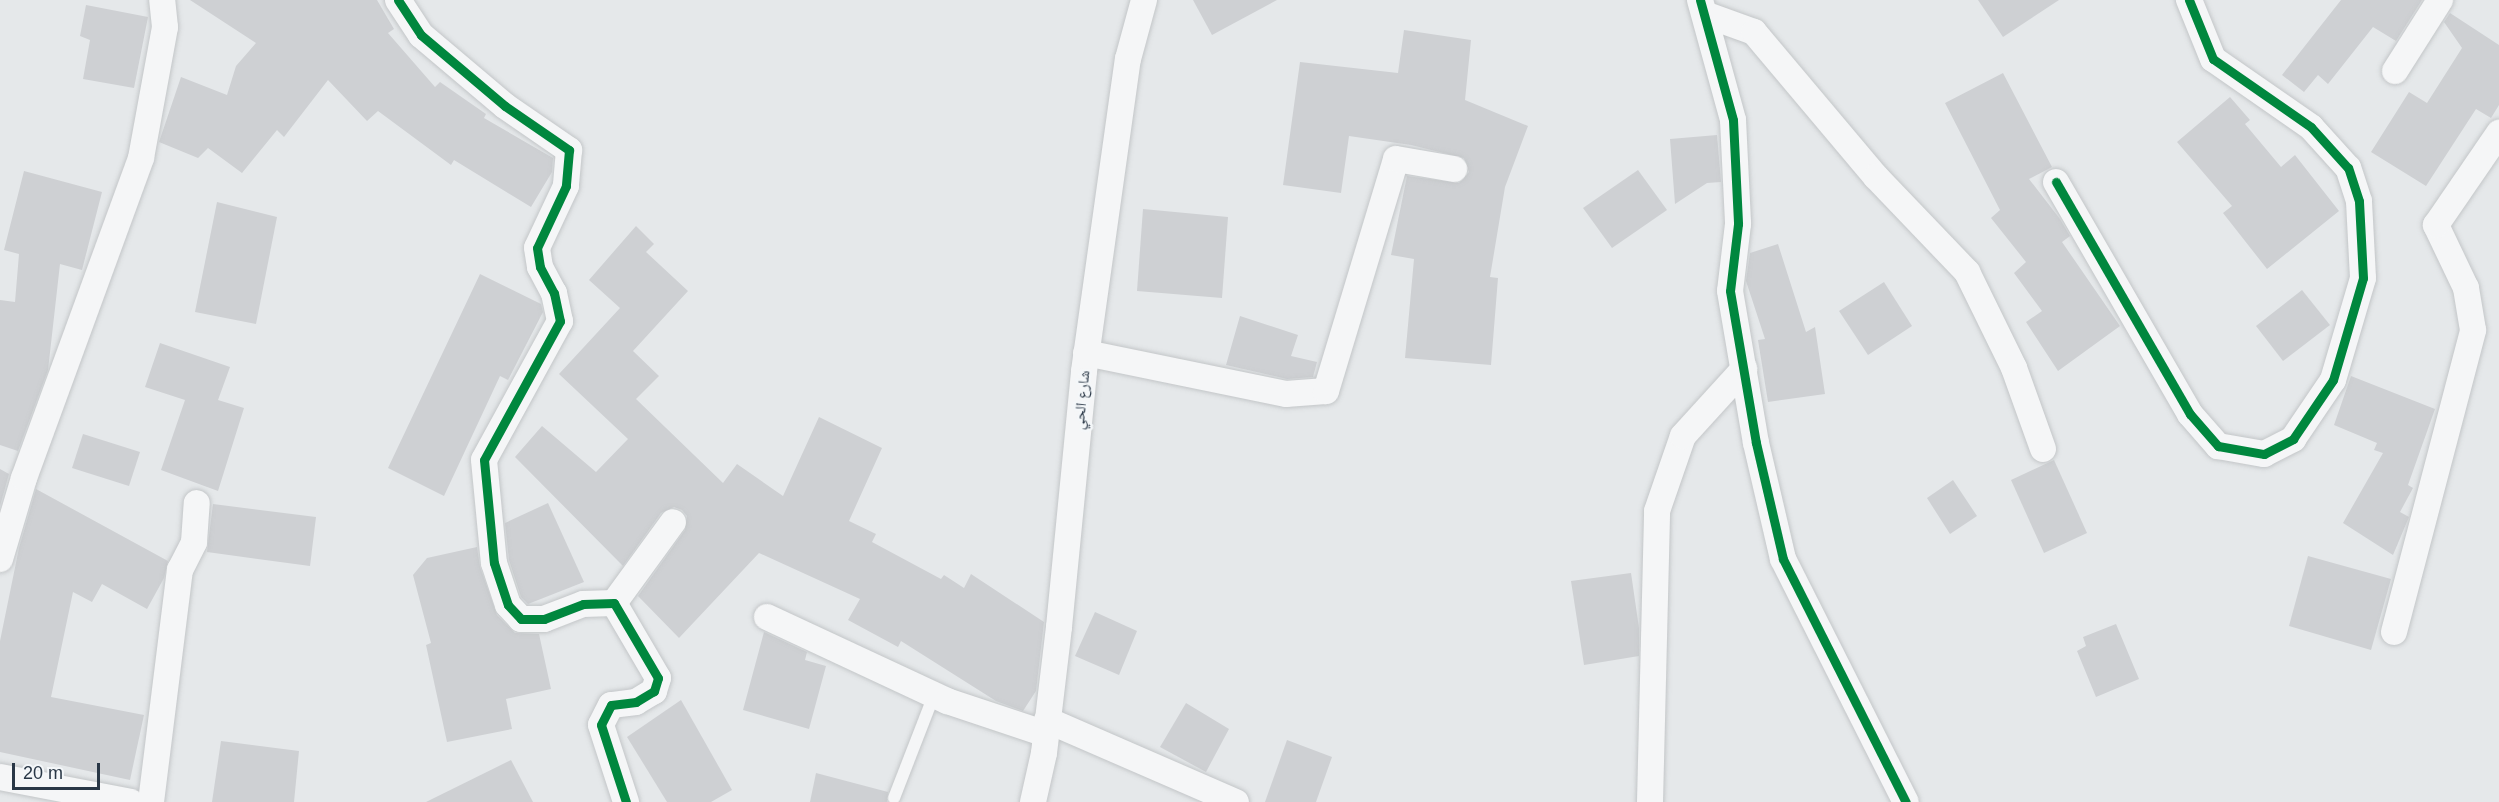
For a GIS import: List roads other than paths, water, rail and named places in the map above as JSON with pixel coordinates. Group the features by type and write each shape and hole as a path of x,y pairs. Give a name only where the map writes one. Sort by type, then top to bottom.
{"street":[{"path":"0,559 24,478 141,158 165,27 162,0"},
{"path":"398,0 421,35 505,106 569,150 566,186 537,248 540,267 554,293 560,321 484,459 495,563 508,605 521,618 544,619 583,604 614,603"},
{"name":"شارع الحي","path":"1033,802 1047,727 1086,353 1128,59 1144,0"},
{"path":"2056,182 2190,414 2218,446 2264,454 2293,439 2332,380 2363,278 2359,201 2348,168 2311,126 2213,59 2188,0"},
{"path":"2395,72 2440,0"},
{"path":"1704,8 1733,120 1738,224 1730,291 1743,369 1783,559 1906,802"},
{"path":"1704,8 1754,32 1876,177 1967,272 2014,368 2043,449"},
{"path":"2394,632 2473,330 2466,288 2436,225 2499,133"},
{"path":"1086,353 1286,394 1326,391 1396,159 1454,169"},
{"path":"1650,802 1657,511 1683,435 1743,369"},
{"path":"151,802 180,570 194,542 197,503"},
{"path":"614,603 673,522"},
{"path":"614,603 658,678 654,691 636,702 611,705 601,725 626,802"},
{"path":"767,617 934,695 1047,727 1236,802"},
{"path":"0,777 131,802"}],"lane":[{"path":"894,798 934,695"}]}
